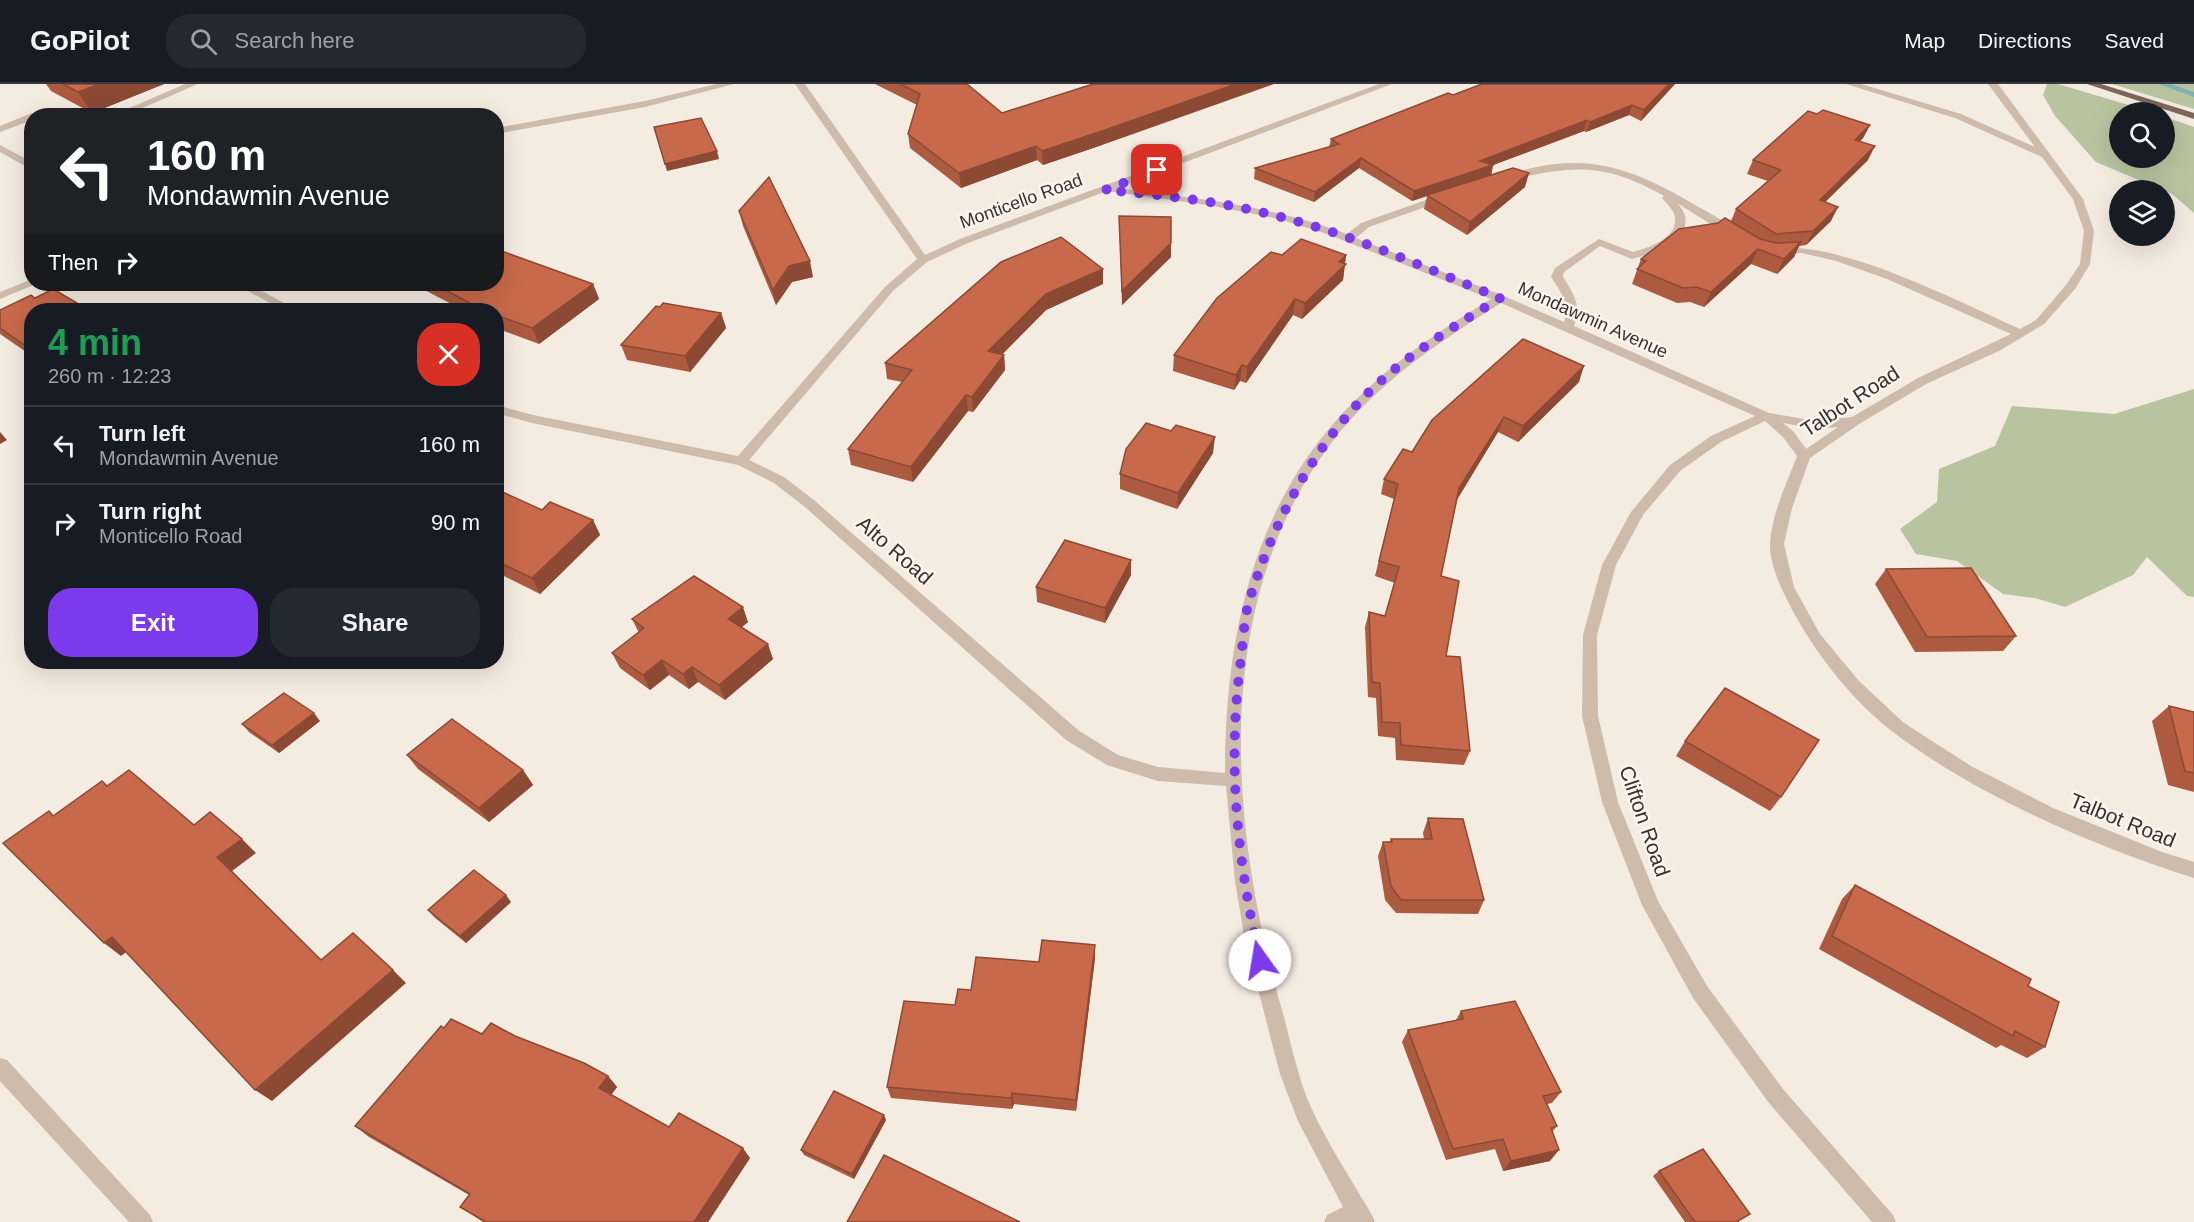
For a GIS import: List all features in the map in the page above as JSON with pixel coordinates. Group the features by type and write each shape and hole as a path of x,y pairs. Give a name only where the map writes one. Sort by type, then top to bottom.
{"main road":[{"path":"2092,84 2194,116"}],"street":[{"path":"134,108 193,84"},
{"path":"504,129 645,104 729,84"},
{"path":"800,84 923,260"},
{"name":"Monticello Road","path":"741,461 889,289 923,260 964,240 1105,190 1387,84"},
{"name":"Talbot Road","path":"1851,84 1958,116 2045,156 2078,199 2088,231 2085,264 2071,287 2040,322 1995,348 1922,381 1855,421 1804,456 1785,508 1777,544 1787,587 1815,638 1854,685 1898,727 1965,771 2047,813 2159,859 2194,870"},
{"path":"1993,84 2045,156"},
{"path":"0,129 24,119"},
{"path":"0,148 24,162"},
{"path":"1497,181 1550,168 1584,165 1623,174 1654,188 1740,238"},
{"path":"1567,328 1574,317 1575,308 1557,278 1559,270 1599,242 1632,256 1657,246 1681,228 1683,221 1679,211 1654,188"},
{"name":"Mondawmin Avenue","path":"1105,190 1153,194 1281,216 1349,238 1500,298 1766,416 1788,434 1804,456"},
{"path":"1349,238 1365,225 1452,194"},
{"path":"1769,253 1802,250 1828,255 1892,278 2020,333"},
{"path":"0,296 24,286"},
{"path":"254,291 278,303"},
{"path":"1334,1222 1361,1216 1301,1106 1270,1007 1244,891 1233,780 1237,691 1248,607 1272,537 1309,466 1352,410 1396,367 1500,298"},
{"name":"Alto Road","path":"504,411 532,419 741,461 779,480 810,504 1072,735 1113,760 1158,774 1233,780"},
{"path":"1766,416 1816,425 1855,421"},
{"name":"Clifton Road","path":"1766,416 1716,439 1675,468 1638,512 1609,565 1590,635 1590,716 1610,802 1651,905 1700,992 1776,1096 1886,1222"},
{"path":"0,1067 143,1222"}],"green space":[{"path":"2047,84 2058,84 2118,102 2109,102 2109,167 2096,162 2055,116 2043,95"},
{"path":"2112,84 2194,84 2194,109"},
{"path":"2175,120 2194,127 2194,213 2175,197 2175,180 2139,180 2110,168 2175,168"},
{"path":"2194,389 2194,597 2187,596 2147,557 2133,575 2065,607 2035,598 2003,594 1957,561 1916,554 1900,529 1937,502 1939,469 1995,446 2012,406 2114,414"}],"building":[{"path":"63,84 99,84 78,92"},
{"path":"900,84 967,84 1002,113 1093,84 1236,84 1042,151 1036,146 959,173 908,134 920,94"},
{"path":"1482,84 1669,84 1644,110 1632,105 1590,122 1587,120 1480,161 1493,165 1414,191 1361,158 1315,192 1255,168 1339,144 1331,139 1448,93 1453,95"},
{"path":"1823,110 1870,125 1855,140 1875,146 1820,200 1838,207 1813,231 1776,234 1736,209 1781,170 1753,160 1808,111 1817,114"},
{"path":"701,118 717,151 665,164 654,127"},
{"path":"1513,168 1529,173 1470,222 1427,195"},
{"path":"769,177 810,261 789,266 773,290 739,211"},
{"path":"1119,216 1171,217 1171,243 1122,291"},
{"path":"1725,218 1760,239 1776,243 1801,242 1784,259 1758,249 1711,292 1696,287 1683,288 1637,269 1646,261 1641,259 1679,229 1718,223"},
{"path":"1061,237 1103,269 1046,294 988,351 1004,355 972,397 966,395 911,467 848,449 912,370 885,363 1001,262"},
{"path":"1301,239 1346,255 1339,262 1346,264 1305,303 1295,299 1247,367 1242,365 1236,375 1174,355 1217,298 1271,252 1282,255"},
{"path":"504,252 593,284 532,328 504,318 504,303 470,303 447,291 504,291"},
{"path":"49,291 56,291 77,303 24,303 24,344 0,328 0,310 31,295 35,298"},
{"path":"663,303 721,313 685,356 621,345 656,306 660,307"},
{"path":"1523,339 1584,366 1523,426 1504,417 1459,488 1441,576 1459,581 1446,656 1460,657 1470,751 1401,745 1400,723 1382,722 1380,683 1372,682 1369,612 1385,616 1399,567 1379,561 1398,484 1384,479 1403,449 1412,452 1432,420"},
{"path":"1146,423 1171,431 1176,425 1215,437 1178,493 1120,474 1126,449"},
{"path":"504,493 542,510 550,502 593,520 532,578 504,565"},
{"path":"1065,540 1131,560 1105,608 1036,587"},
{"path":"1971,568 2016,636 1927,637 1886,569"},
{"path":"694,576 743,607 728,619 768,644 719,685 692,667 683,674 662,660 643,675 612,653 644,628 632,619"},
{"path":"1725,688 1819,740 1781,797 1685,741"},
{"path":"284,693 314,713 272,745 242,724"},
{"path":"2169,706 2194,712 2194,773 2185,771"},
{"path":"452,719 523,770 479,808 407,755"},
{"path":"129,770 194,825 210,812 242,839 217,857 321,960 353,933 393,970 255,1090 112,937 104,943 3,843 49,811 53,816 102,781 107,786"},
{"path":"1428,818 1463,819 1484,900 1401,900 1391,886 1383,842 1392,842 1391,839 1432,839"},
{"path":"474,870 506,895 460,936 428,910"},
{"path":"1855,885 2031,979 2028,986 2059,1002 2045,1047 2015,1031 2013,1036 1832,936"},
{"path":"1042,940 1095,945 1076,1100 1012,1093 1011,1098 887,1087 904,1001 955,1005 958,989 971,990 976,957 1039,962"},
{"path":"1515,1001 1561,1092 1543,1096 1557,1126 1551,1128 1559,1150 1511,1161 1503,1139 1453,1149 1408,1030 1463,1019 1461,1011"},
{"path":"451,1019 482,1034 491,1023 515,1036 584,1063 608,1076 599,1088 669,1127 679,1113 743,1148 694,1222 486,1222 460,1207 470,1194 355,1126 441,1026 444,1028"},
{"path":"834,1091 884,1115 852,1174 801,1150"},
{"path":"1703,1149 1750,1214 1736,1222 1695,1222 1659,1171"},
{"path":"884,1155 1020,1222 847,1222"}],"waterway":[{"path":"2163,84 2194,95"}],"route":[{"path":"1157,170 1105,190 1214,203 1281,216 1382,250 1500,298 1443,333 1396,367 1352,410 1309,466 1272,537 1248,607 1237,691 1233,780 1244,891 1260,960"}]}
